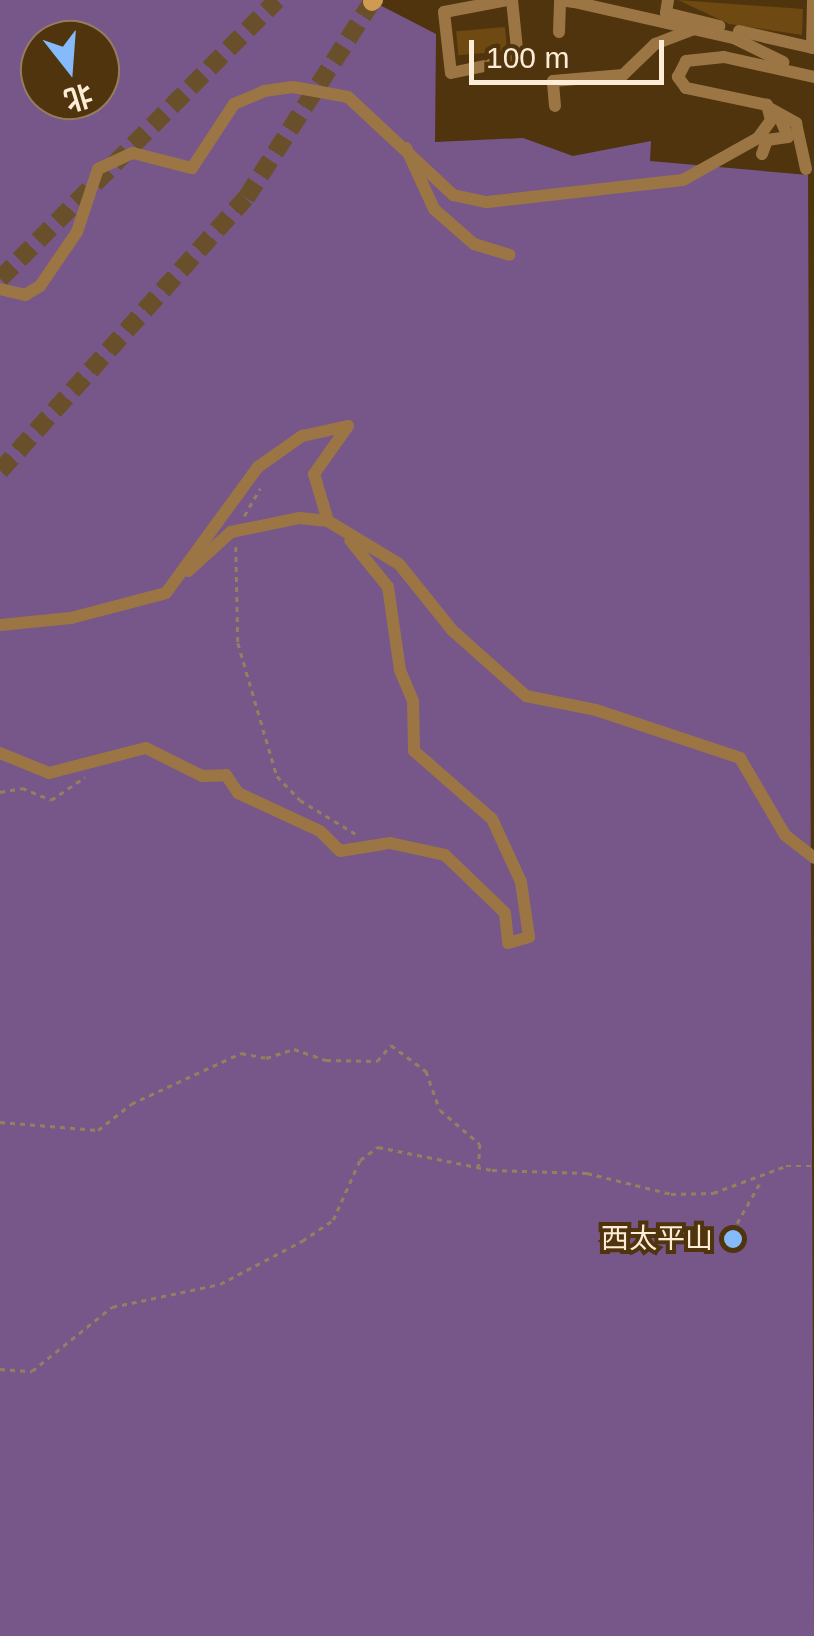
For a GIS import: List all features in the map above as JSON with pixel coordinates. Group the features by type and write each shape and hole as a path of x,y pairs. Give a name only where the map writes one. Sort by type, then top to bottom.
{"street":[{"path":"507,0 518,59 451,73 444,12 507,0"},
{"path":"558,32 560,0 760,46 790,67 814,77"},
{"path":"668,0 666,13 813,48 813,0"},
{"path":"554,106 553,81 623,75 656,44 694,29"},
{"path":"790,67 700,56 679,70 686,88 732,93 774,110 796,124 806,169"},
{"path":"0,289 26,295 40,286 77,232 98,169 133,153 192,168 246,96 292,87 348,98 453,195 487,202 692,177 758,138 774,110"},
{"path":"762,154 766,140 788,137 774,110"},
{"path":"406,148 411,174 434,209 474,244 509,254"},
{"path":"0,754 49,774 146,748 202,776 226,775 238,793 320,831 340,851 390,843 445,855 505,913 508,943 529,937 522,882 492,819 474,795 414,751 413,700 388,587 350,540 328,520 314,474 348,426 302,436 258,467 188,571"},
{"path":"0,625 70,618 166,592 238,530 300,518 328,520"},
{"path":"350,540 399,564 452,630 526,696 596,710 740,758 784,834 814,858"}],"path":[{"path":"262,484 238,530 238,643 277,776 300,800 364,836"},
{"path":"0,792 22,788 51,800 91,774"},
{"path":"0,1122 98,1130 131,1104 241,1052 266,1058 294,1049 326,1060 377,1061 391,1045 426,1070 440,1110 480,1144 479,1168"},
{"path":"0,1369 32,1371 112,1307 220,1284 302,1240 333,1220 360,1160 378,1147 479,1168 587,1173 672,1194 713,1193 814,1166"},
{"path":"732,1232 762,1178"}],"shaded area":[{"path":"0,0 370,0 436,34 435,142 523,138 573,156 651,141 650,161 808,175 814,1636 0,1636"}],"building":[{"path":"678,0 803,9 802,35 729,24"},
{"path":"505,27 507,51 458,55 456,31"}],"tunnel":[{"path":"0,279 277,0"},
{"path":"0,471 246,198 372,2"}],"place":[{"name":"西太平山","path":"733,1239"}]}
